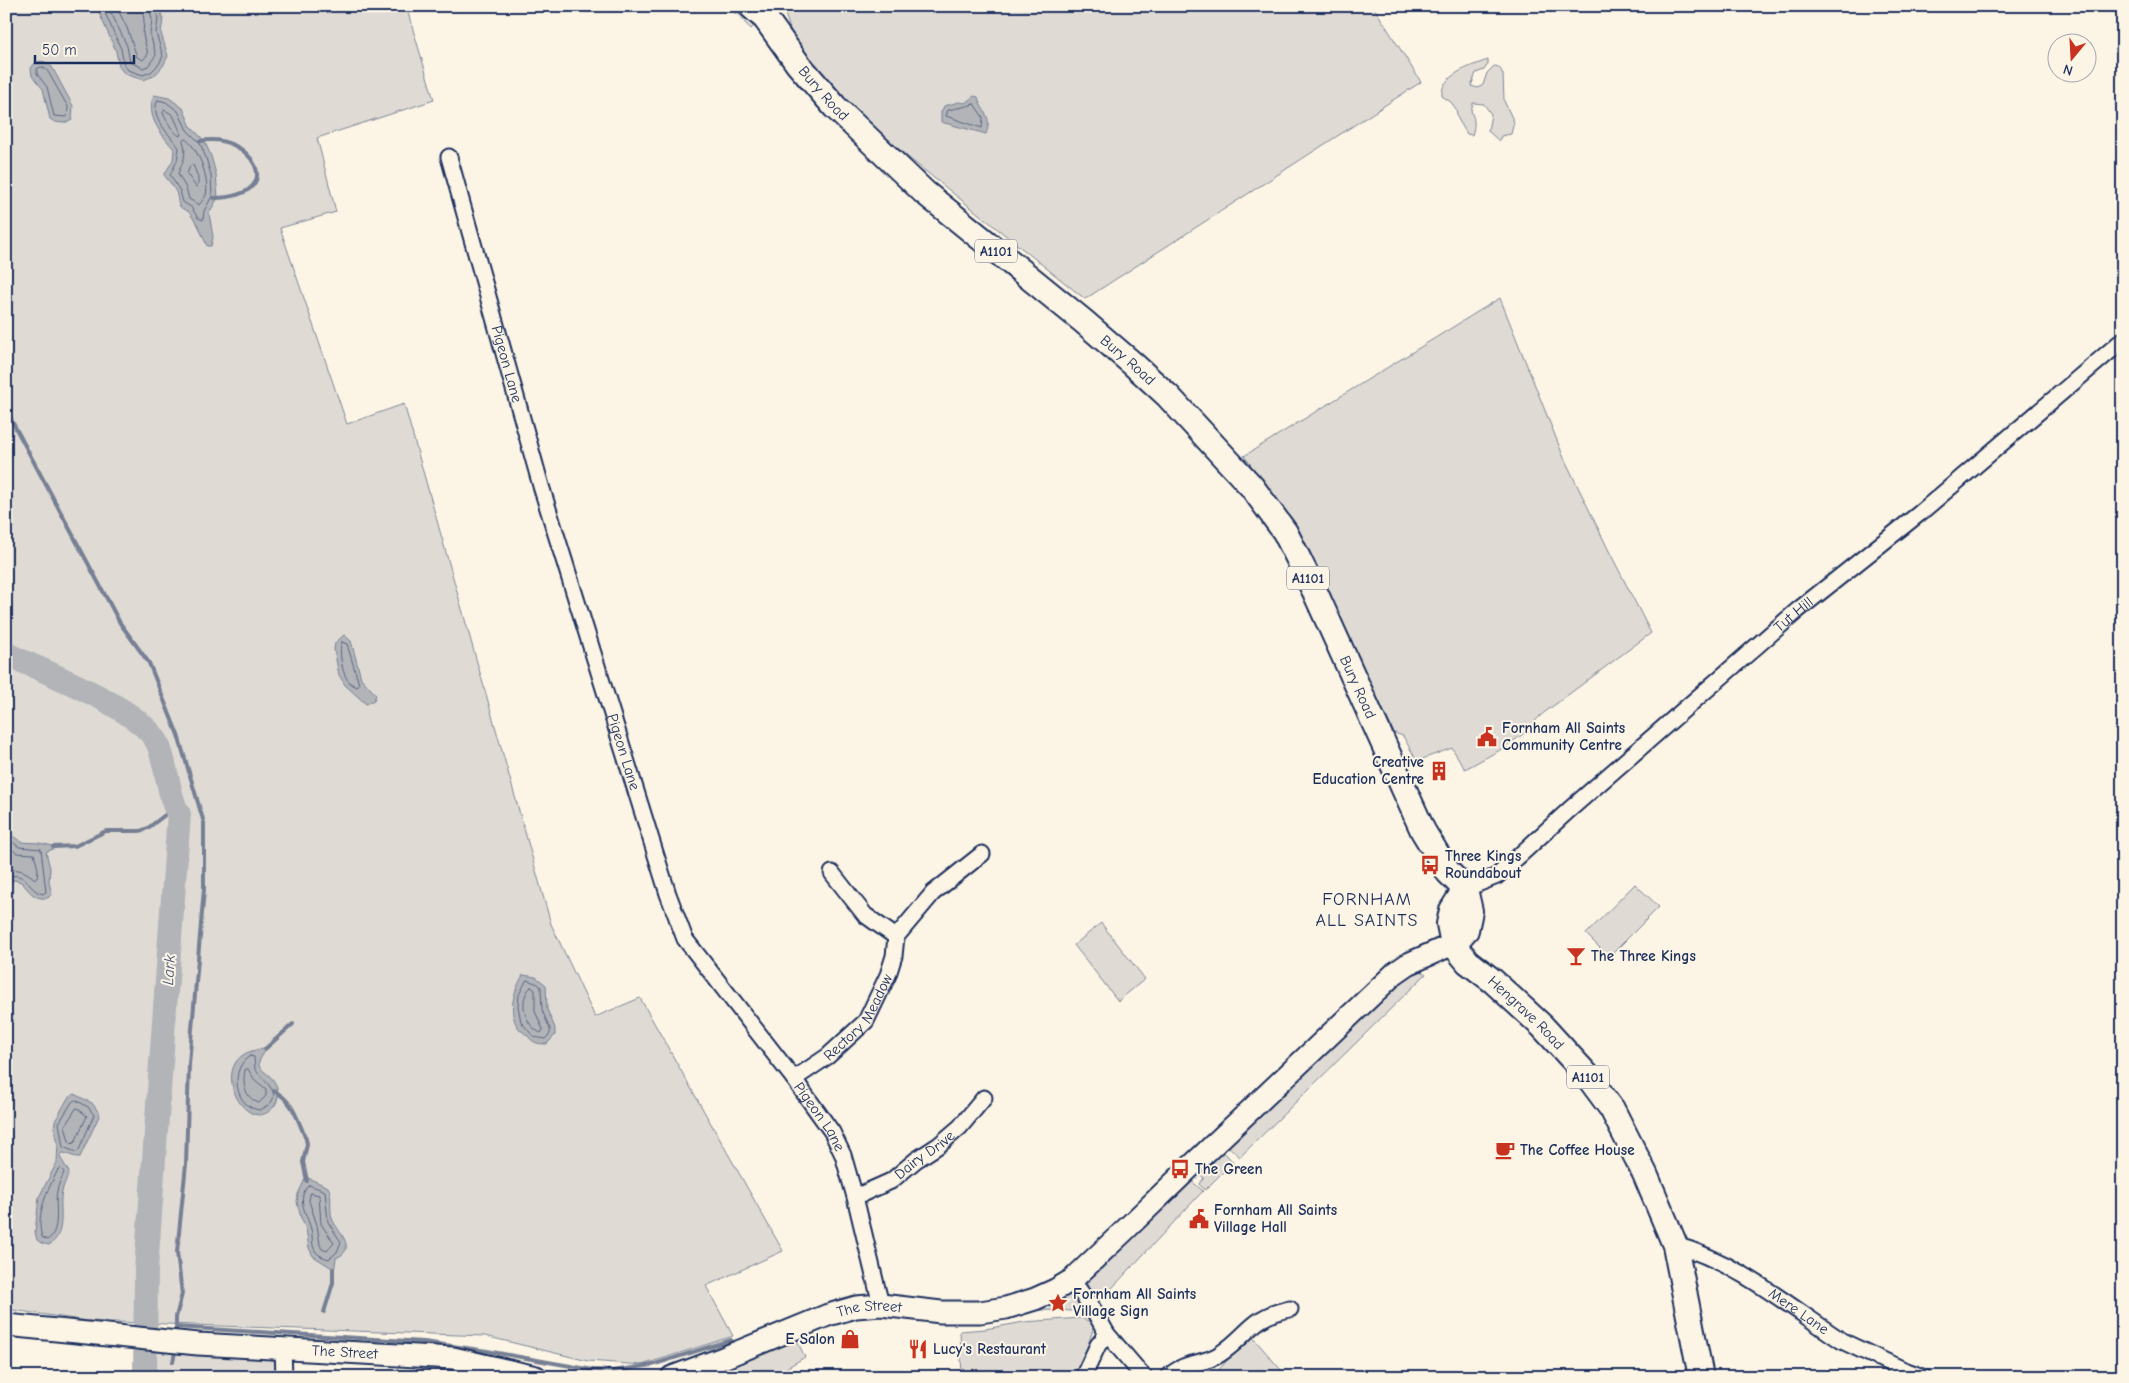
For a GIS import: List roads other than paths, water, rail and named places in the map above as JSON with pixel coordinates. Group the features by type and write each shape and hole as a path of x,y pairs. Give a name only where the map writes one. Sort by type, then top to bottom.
{"main road":[{"name":"Bury Road","path":"750,6 764,18 835,107 924,192 1133,364 1182,410 1252,486 1285,532 1315,592 1423,832 1448,872 1466,889"},
{"name":"Bury Road","path":"778,6 791,54"},
{"path":"1072,1280 1396,973 1408,964 1453,944 1466,930 1470,911 1466,889"},
{"name":"Hengrave Road","path":"1453,944 1468,962 1493,981 1542,1026 1586,1074 1612,1109 1645,1174 1675,1245"},
{"name":"A1101","path":"1675,1245 1701,1377"},
{"name":"The Street","path":"674,1377 828,1315 856,1307 881,1305 941,1312 980,1312 1006,1308 1035,1299 1072,1280"},
{"name":"The Street","path":"6,1325 145,1340 453,1358 536,1377"}],"street":[{"name":"Pigeon Lane","path":"449,157 541,486 668,894 685,939 794,1079 832,1132 843,1154 881,1305"},
{"name":"Tut Hill","path":"1466,889 1497,876 1569,810 1798,610 1920,513 2123,340"},
{"path":"832,873 865,915 896,937 933,893 982,854"},
{"name":"Rectory Meadow","path":"794,1079 828,1056 866,1022 888,975 894,956 896,937"},
{"name":"Dairy Drive","path":"855,1197 891,1181 916,1160 939,1145 960,1127 984,1098"},
{"name":"Mere Lane","path":"1675,1245 1699,1252 1724,1264 1842,1341 1923,1377"},
{"path":"1072,1280 1093,1309 1106,1334 1144,1377"},
{"path":"1168,1377 1177,1369 1187,1364 1208,1360 1220,1354 1262,1317 1290,1309"},
{"path":"1083,1377 1098,1345 1106,1334"},
{"path":"284,1349 284,1377"}],"water":[{"path":"96,6 159,6 163,19 161,33 168,56 163,66 154,76 143,80 125,74 119,67 116,51"},
{"path":"41,61 52,67 73,106 72,120 58,123 50,119 43,89 32,76 31,68 35,63"},
{"path":"154,95 169,98 183,108 191,127 204,140 211,156 216,174 218,198 209,213 213,237 211,246 207,246 198,225 188,211 181,208 176,192 164,175 173,160 174,149 160,131 153,117 152,103"},
{"path":"974,96 978,97 988,118 986,134 941,122 941,112 944,106 959,102 965,103"},
{"path":"344,635 351,641 361,678 376,695 374,700 366,704 345,685 339,675 334,649 335,643"},
{"path":"6,831 21,842 58,847 46,852 50,868 49,883 52,893 48,898 35,896 21,882 14,880 6,883"},
{"path":"523,975 536,977 546,985 547,1009 555,1028 555,1035 547,1044 531,1040 516,1024 513,1005 517,986"},
{"path":"268,1046 259,1061 259,1066 274,1081 278,1097 275,1105 265,1113 256,1114 246,1110 238,1101 233,1089 232,1076 234,1065 243,1055"},
{"path":"74,1094 92,1103 100,1114 80,1157 62,1153 60,1157 69,1172 61,1197 60,1227 55,1240 49,1245 37,1240 35,1232 39,1197 57,1162 58,1143 54,1128 55,1121 68,1098"},
{"path":"306,1177 328,1187 332,1218 346,1244 343,1254 336,1258 334,1272 332,1268 313,1256 309,1248 306,1229 297,1202 298,1194"}],"waterway":[{"path":"201,141 219,140 234,145 247,154 255,165 257,176 252,187 238,195 214,198"},
{"path":"6,410 120,623 149,663 178,735 204,823 204,889 189,1064 186,1164 177,1252 182,1294 176,1317 176,1330"},
{"name":"Lark","path":"6,654 89,692 131,716 147,729 160,749 173,800 179,814 146,1270 145,1377"},
{"path":"53,847 75,846 106,831 140,831 148,828 170,811 178,814"},
{"path":"265,1049 293,1024"},
{"path":"274,1091 281,1095 290,1105 306,1139 307,1144 303,1162 307,1181"},
{"path":"324,1312 333,1283 333,1269"},
{"path":"176,1327 424,1342 593,1370 613,1371 652,1365 731,1340"},
{"path":"173,1362 175,1352"}],"place":[{"name":"Fornham All Saints Community Centre","path":"1487,737"},
{"name":"Creative Education Centre","path":"1439,771"},
{"name":"Three Kings Roundabout","path":"1430,865"},
{"name":"The Three Kings","path":"1576,956"},
{"name":"The Coffee House","path":"1505,1150"},
{"name":"The Green","path":"1180,1169"},
{"name":"Fornham All Saints Village Hall","path":"1199,1219"},
{"name":"Fornham All Saints Village Sign","path":"1058,1303"},
{"name":"E Salon","path":"850,1339"},
{"name":"Lucy's Restaurant","path":"918,1349"}],"district":[{"name":"FORNHAM ALL SAINTS","path":"1367,910"}]}
